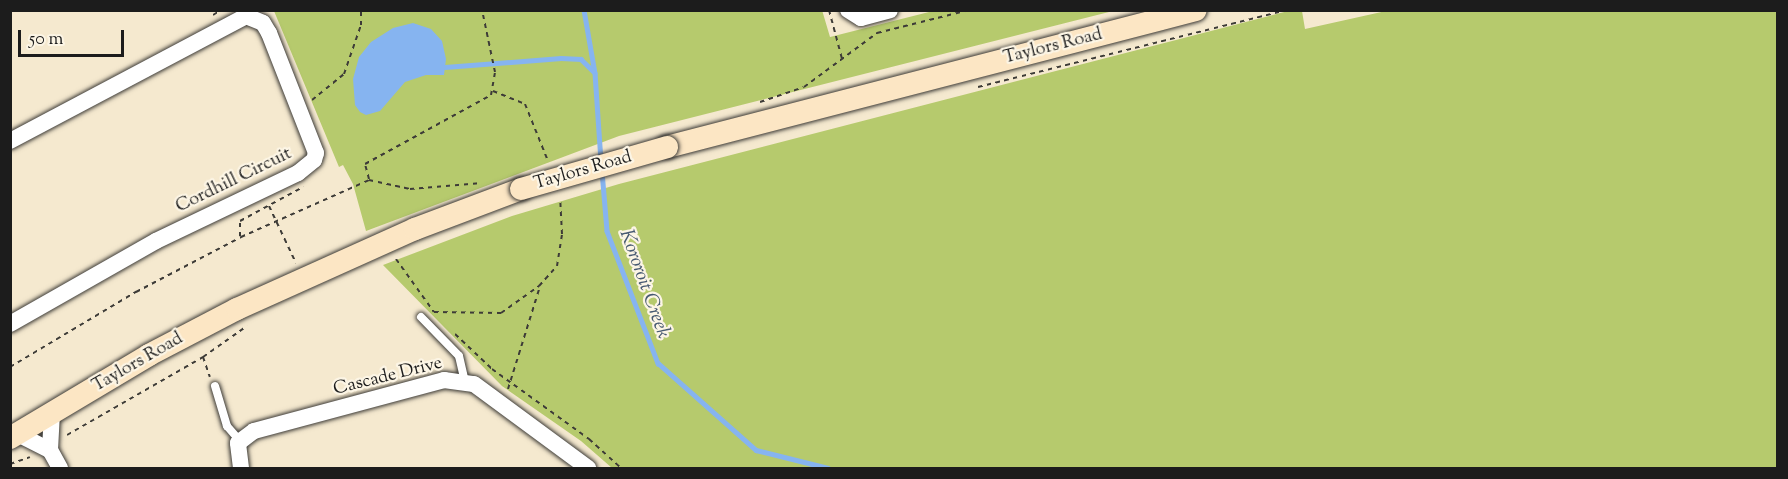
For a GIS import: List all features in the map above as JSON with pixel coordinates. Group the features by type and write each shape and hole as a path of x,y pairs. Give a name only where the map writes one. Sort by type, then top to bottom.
{"street":[{"path":"849,10 861,18 890,10"},
{"name":"Taylors Road","path":"14,436 149,355 303,278 521,189 667,147 1196,10"},
{"name":"Cordhill Circuit","path":"10,141 234,20 257,14 269,33 301,109 316,153 314,160 298,173 156,242 10,324"},
{"name":"Cascade Drive","path":"240,441 254,431 434,382 465,382 474,384 579,465"},
{"path":"52,414 50,450 60,468"},
{"path":"14,436 50,450"},
{"path":"240,441 237,453 241,468"}],"lane":[{"path":"421,317 459,356 465,382"},
{"path":"215,386 226,426 240,441"}],"path":[{"path":"301,109 344,74 361,25 361,10"},
{"path":"482,10 495,72 493,91"},
{"path":"829,10 843,59"},
{"path":"754,105 804,87 877,33 969,10"},
{"path":"493,91 525,104 552,172"},
{"path":"369,180 365,165 493,91"},
{"path":"241,237 240,221 302,190 298,173"},
{"path":"10,367 136,292 241,237 369,180 410,189 436,190 483,183"},
{"path":"434,312 501,313 541,284 557,266 562,234 560,194"},
{"path":"269,207 303,278"},
{"path":"393,254 401,271 440,320"},
{"path":"512,383 541,284"},
{"path":"10,464 50,450 67,435 203,357 250,324"},
{"path":"448,328 512,383 589,439 621,468"},
{"path":"203,357 215,386"},
{"path":"614,468 617,465"}],"green space":[{"path":"822,10 830,37 933,11 1113,11 619,136 366,231 353,184 343,165 339,167 274,11"},
{"path":"1288,11 1302,11 1305,29 1386,11 1777,11 1777,468 612,468 581,441 502,386 383,265 512,216 619,184"}],"water":[{"path":"413,23 431,29 442,41 446,59 444,75 426,75 405,82 380,111 366,115 360,112 355,105 353,79 359,57 371,42 393,28"}],"waterway":[{"name":"Kororoit Creek","path":"584,10 595,73 601,160"},
{"path":"445,67 561,58 581,59 593,71"},
{"name":"Kororoit Creek","path":"602,171 607,231 658,363 756,450 828,468"}]}
